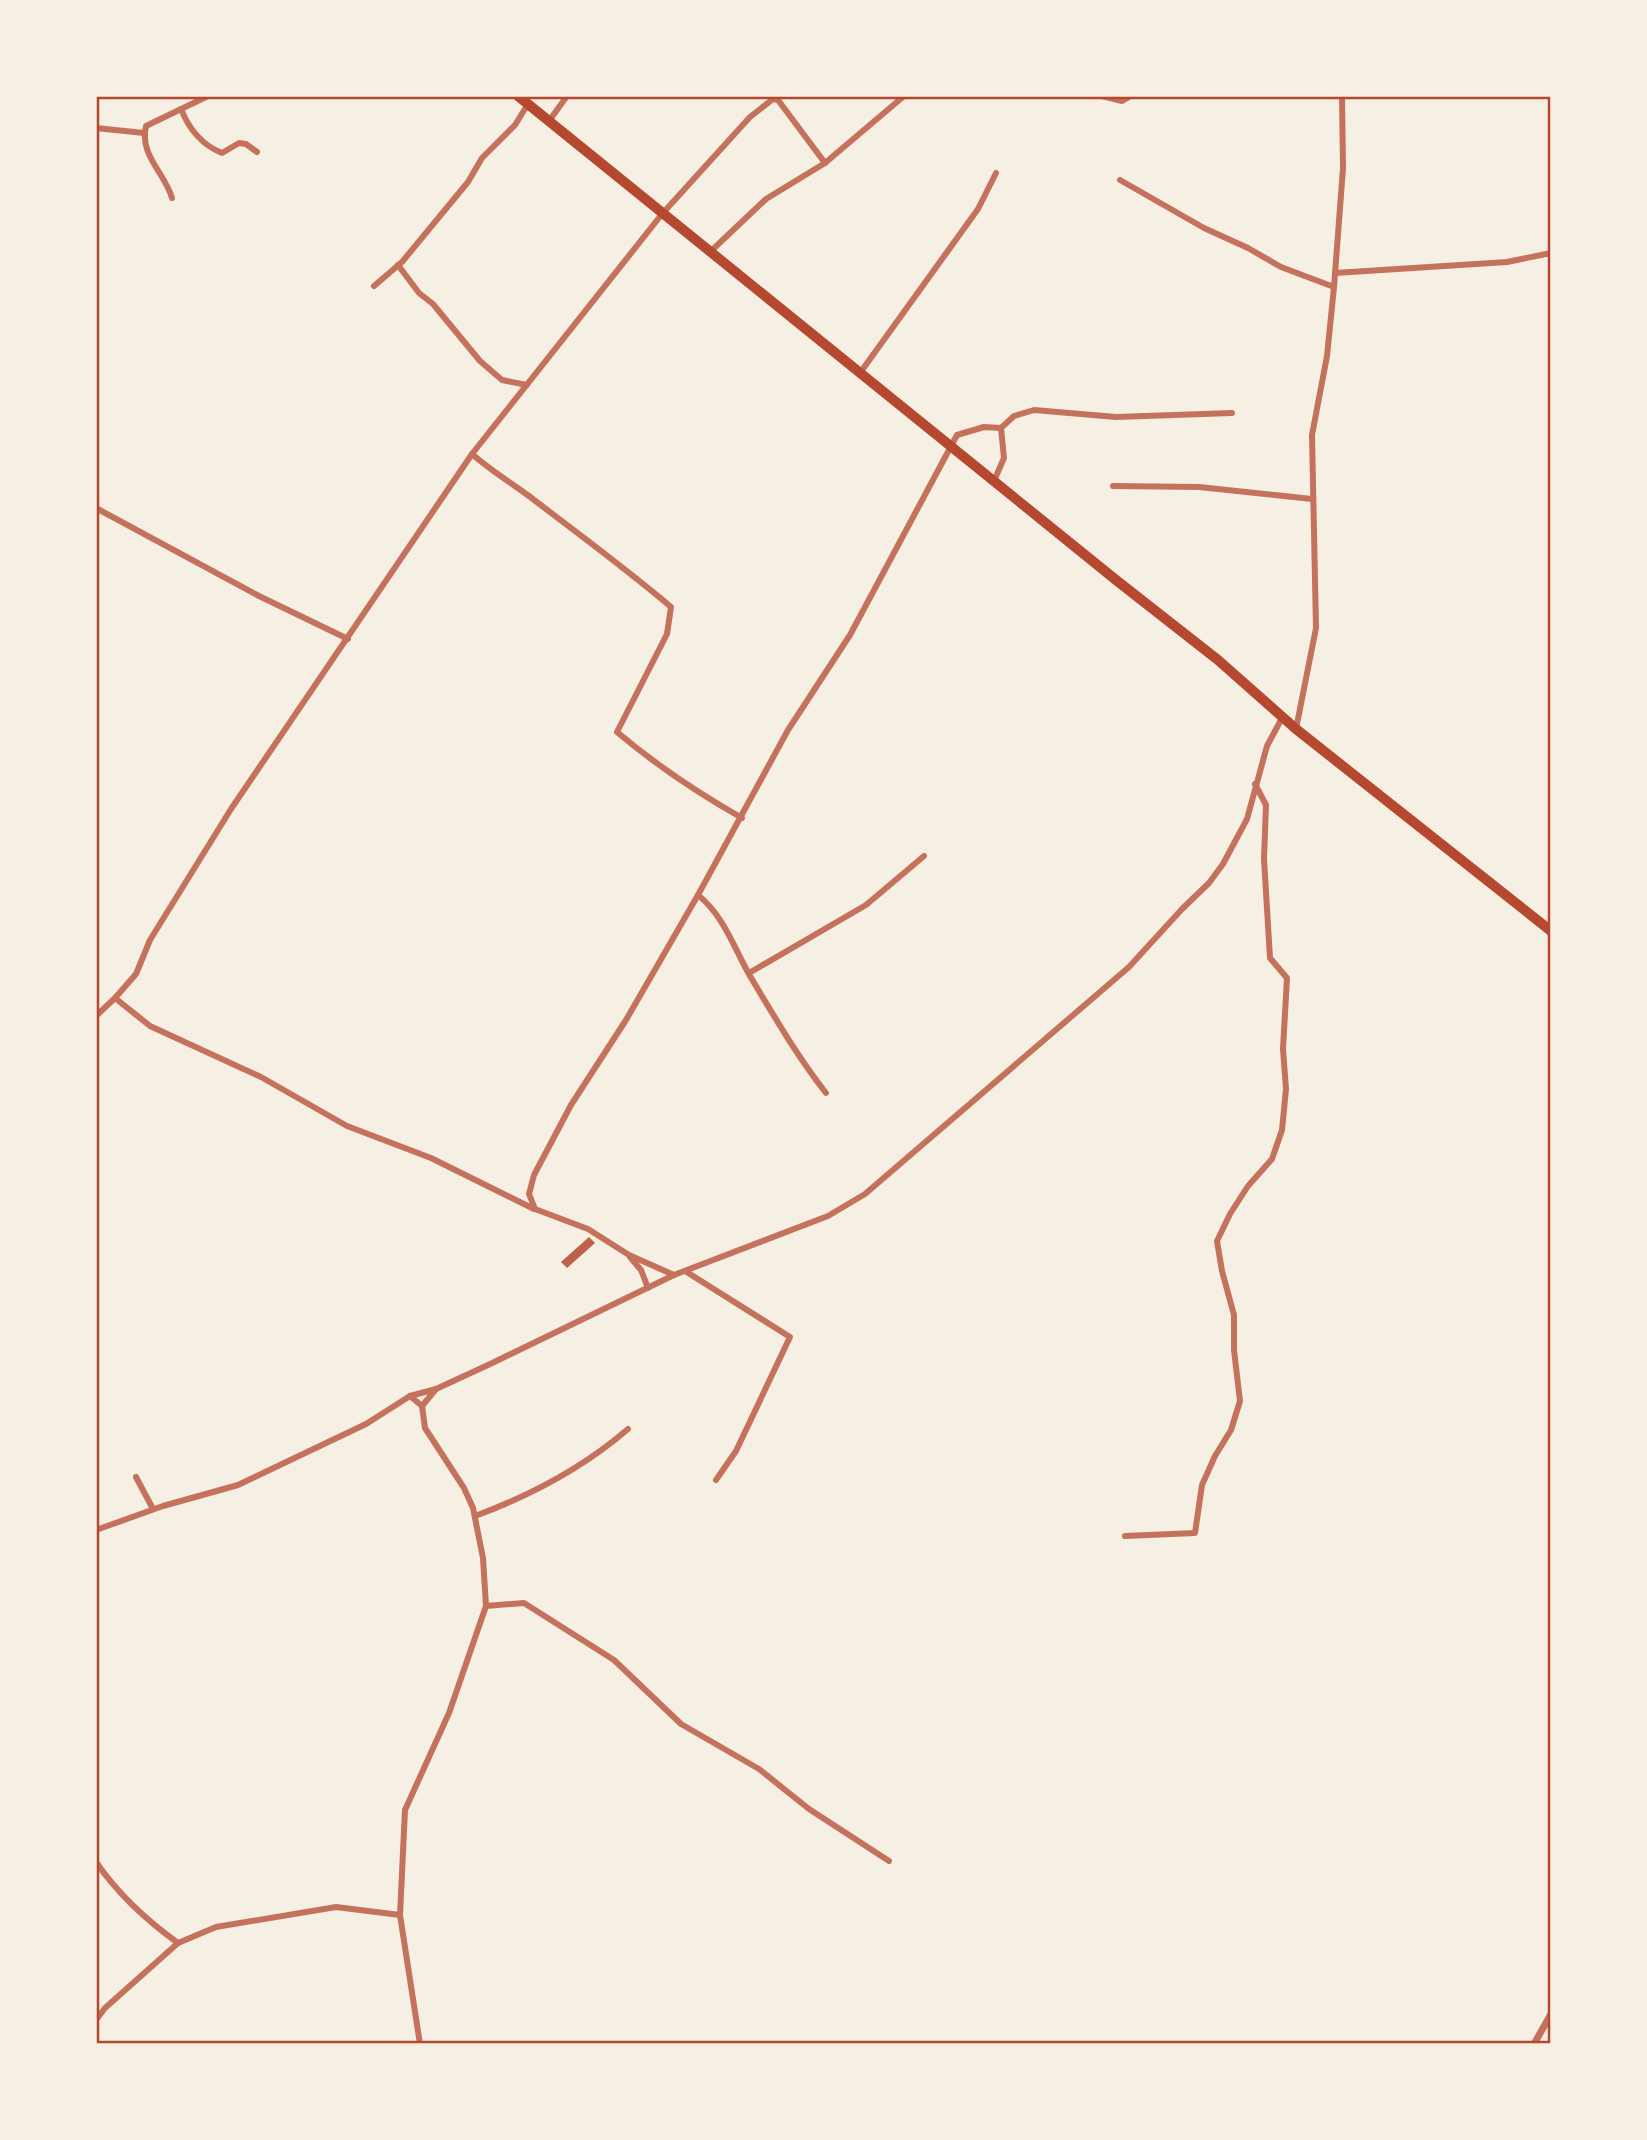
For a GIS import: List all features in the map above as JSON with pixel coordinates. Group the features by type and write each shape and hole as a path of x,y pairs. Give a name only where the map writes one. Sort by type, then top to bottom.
{"main road":[{"path":"518,96 1218,660 1282,718 1551,931"}],"street":[{"path":"172,198 145,144 146,126 208,96"},
{"path":"549,121 567,96"},
{"path":"709,252 766,199 825,163 904,96"},
{"path":"1102,96 1122,101 1132,96"},
{"path":"1296,729 1316,628 1312,435 1327,356 1334,287 1343,168 1342,96"},
{"path":"96,1016 100,1008 115,998 135,974 150,940 231,809 472,454 662,214 750,117 773,99 778,100 825,163"},
{"path":"374,286 398,265 468,182 482,158 515,125 528,104"},
{"path":"181,109 186,121 203,144 222,153 239,143 246,144 257,152"},
{"path":"96,128 144,133"},
{"path":"860,373 978,209 996,173"},
{"path":"1120,180 1204,228 1281,267 1334,287"},
{"path":"1335,273 1507,262 1551,253"},
{"path":"398,265 419,293 433,304 480,361 502,380 527,385"},
{"path":"535,1209 529,1194 534,1175 571,1105 626,1020 742,818 788,730 850,635 957,435 984,427 1002,428 1014,416 1034,410 1115,417 1232,413"},
{"path":"994,481 1004,458 1002,428"},
{"path":"472,454 633,575 671,607 667,634 617,733 704,797 742,818"},
{"path":"1113,486 1199,487 1312,499"},
{"path":"96,509 259,596 348,639"},
{"path":"96,1531 153,1509 238,1485 366,1424 410,1396 436,1389 674,1275 828,1216 865,1194 1129,967 1209,883 1223,864 1247,819 1267,746 1282,718"},
{"path":"1125,1536 1195,1533 1202,1485 1214,1456 1231,1430 1240,1401 1234,1350 1234,1315 1217,1241 1248,1186 1272,1159 1282,1130 1286,1089 1283,1049 1287,978 1270,958 1264,859 1266,805 1255,783"},
{"path":"749,973 866,905 924,856"},
{"path":"698,895 709,904 730,934 749,973 799,1059 826,1093"},
{"path":"115,998 150,1026 261,1077 347,1126 432,1158 535,1209 588,1229 629,1255 674,1275"},
{"path":"629,1255 641,1270 648,1288"},
{"path":"685,1271 790,1338 736,1451 716,1480"},
{"path":"422,1406 436,1389"},
{"path":"410,1396 422,1406 425,1428 464,1488 475,1516 483,1558 486,1606 449,1713 405,1810 400,1915 420,2044"},
{"path":"475,1516 520,1500 587,1459 628,1429"},
{"path":"136,1478 153,1509"},
{"path":"486,1606 524,1603 592,1646 614,1660 681,1724 759,1769 809,1809 889,1861"},
{"path":"96,1862 112,1885 154,1926 178,1943"},
{"path":"96,2020 105,2008 178,1943 216,1927 335,1907 400,1915"},
{"path":"1534,2044 1551,2014"}],"building":[{"path":"589,1237 595,1243 567,1268 561,1262"}]}
